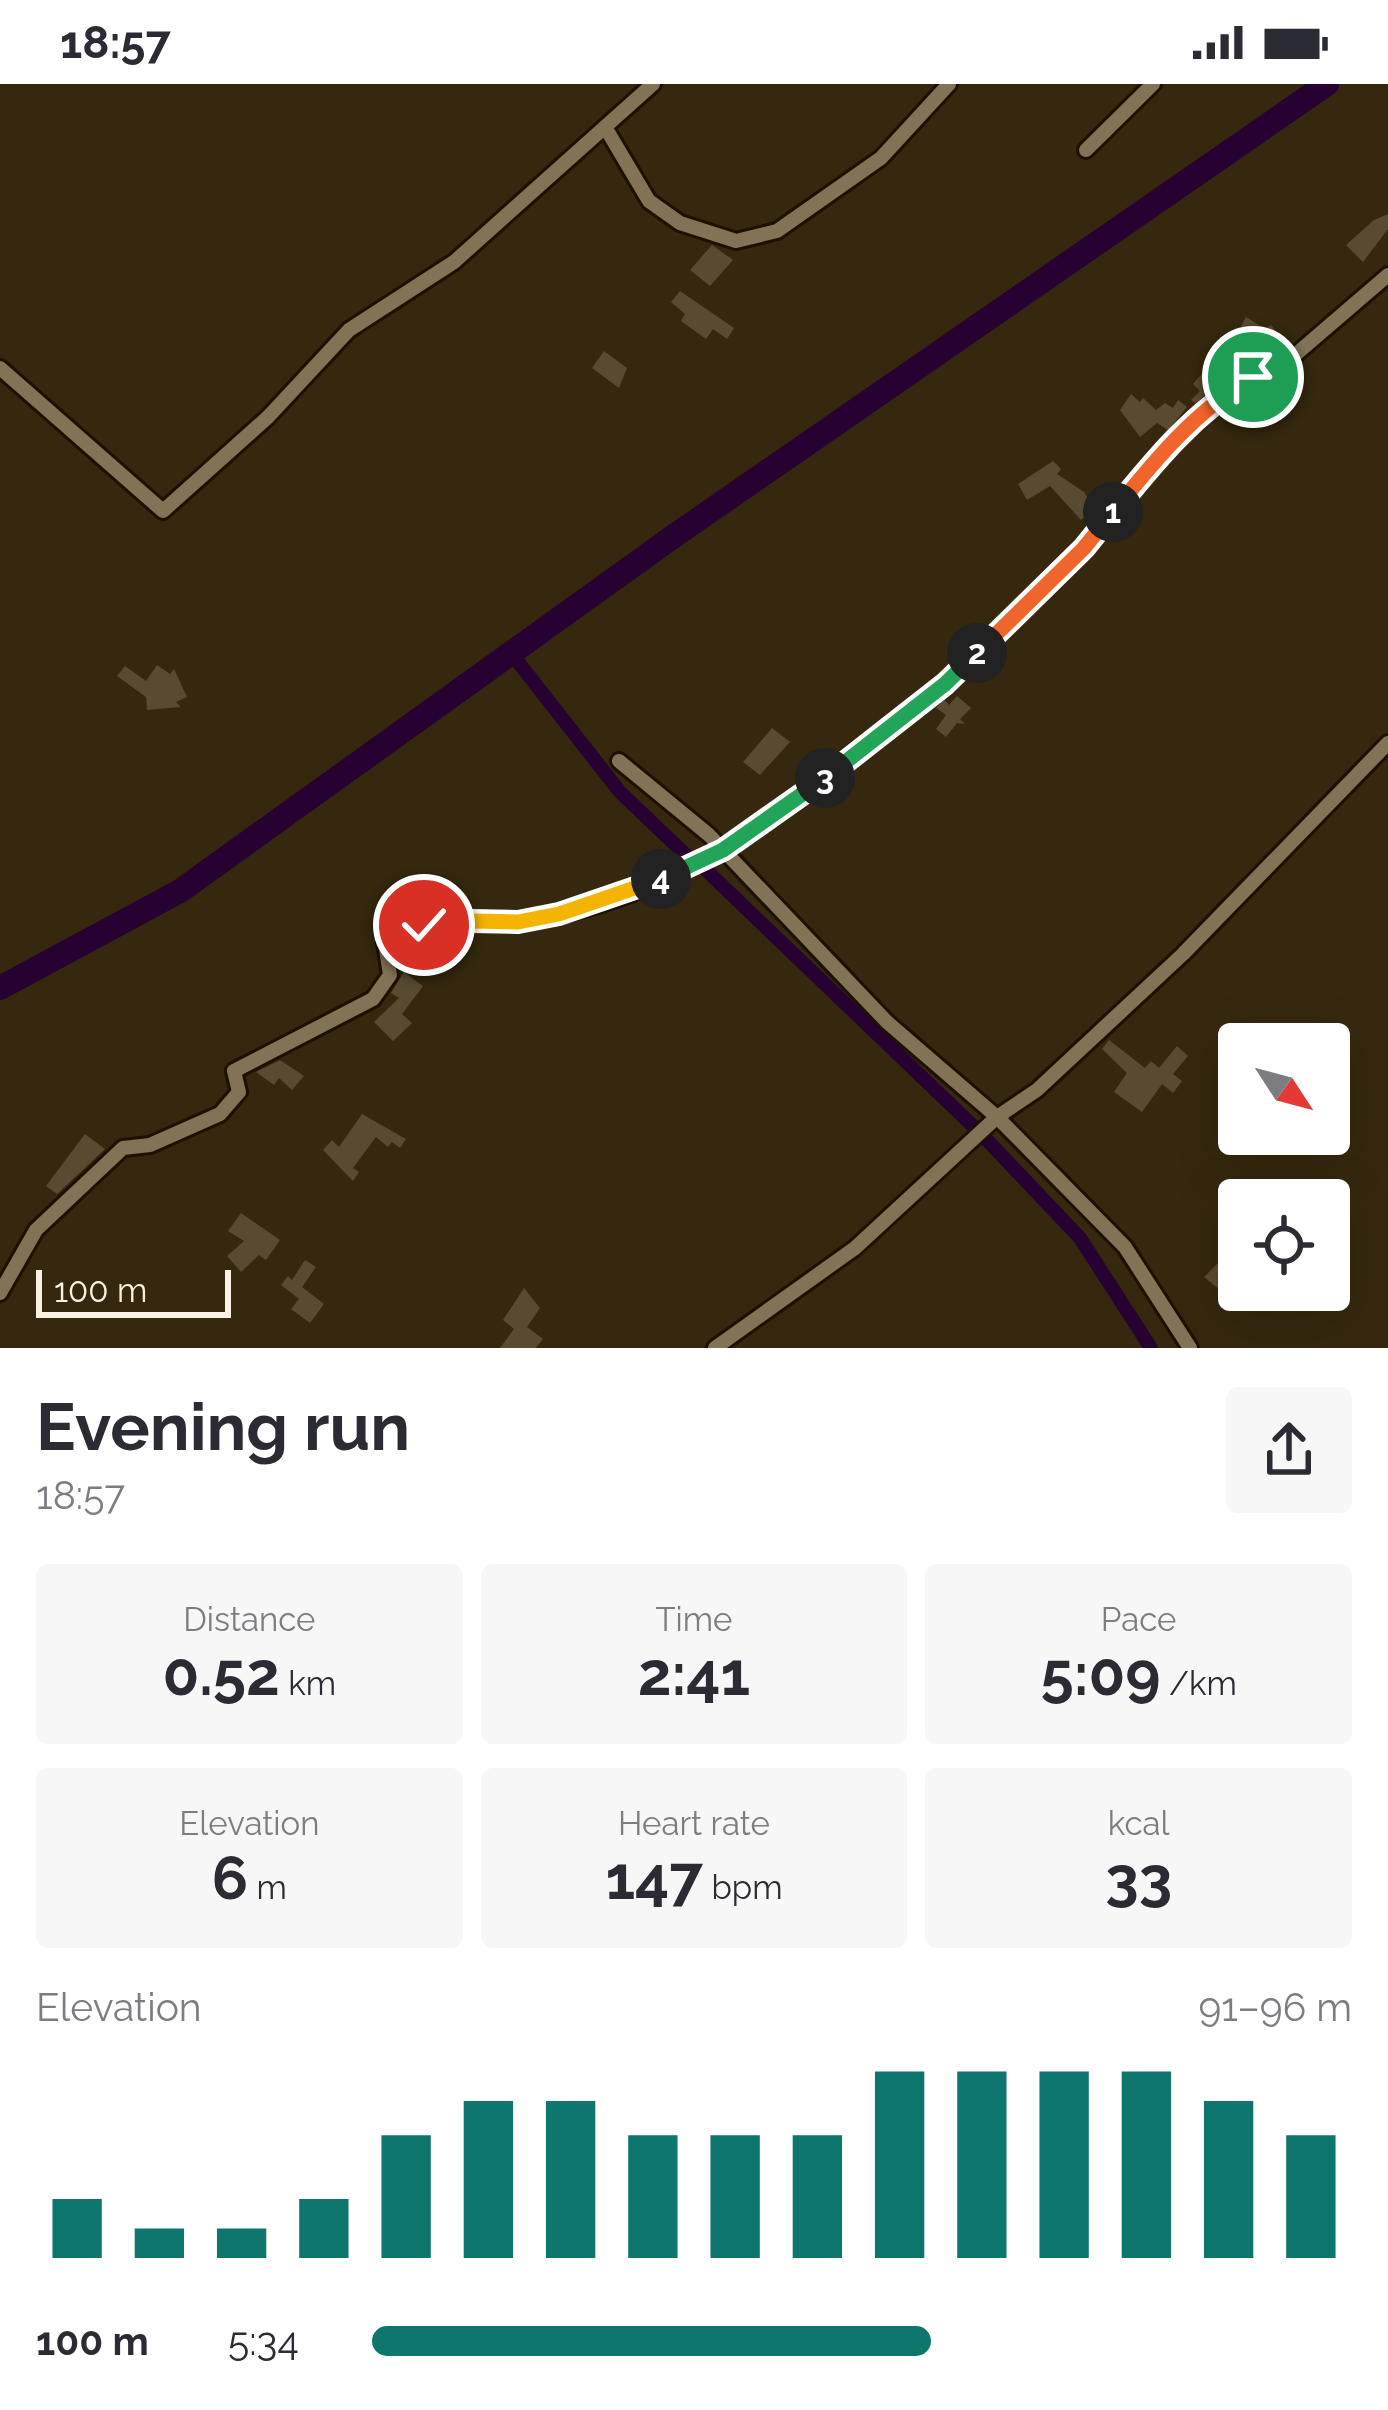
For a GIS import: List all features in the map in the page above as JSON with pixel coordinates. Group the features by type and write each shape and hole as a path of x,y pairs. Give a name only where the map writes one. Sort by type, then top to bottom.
{"street":[{"path":"0,368 163,511 268,417 349,330 454,262 653,84"},
{"path":"605,127 649,201 680,224 736,242 777,230 881,158 949,84"},
{"path":"1086,150 1153,84"},
{"path":"0,1293 36,1230 123,1148 150,1145 220,1114 239,1092 234,1071 373,999 391,975 385,943 424,925 518,922 559,914 696,865 722,849 945,684 1084,548 1156,459 1214,400 1288,361 1388,275"},
{"path":"715,1348 855,1248 997,1117 1037,1090 1183,954 1388,743"},
{"path":"619,761 722,849 887,1022 997,1117 1125,1247 1190,1348"}],"building":[{"path":"1388,214 1388,229 1363,262 1346,245"},
{"path":"712,245 733,260 710,286 690,270"},
{"path":"680,291 734,328 727,339 713,329 706,339 681,321 685,314 671,302"},
{"path":"1246,317 1265,329 1271,325 1280,336 1235,367 1243,372 1195,403 1191,400 1200,391 1193,384 1198,378 1220,356 1258,337 1241,326"},
{"path":"604,351 627,368 619,388 592,368"},
{"path":"1131,394 1156,410 1165,403 1173,408 1178,400 1187,407 1168,430 1157,423 1140,437 1120,410"},
{"path":"1053,461 1061,469 1057,474 1084,492 1094,509 1081,520 1050,486 1027,500 1018,484"},
{"path":"157,665 170,674 174,669 187,697 176,702 181,707 147,710 146,697 117,676 125,666 146,681"},
{"path":"957,696 971,708 960,719 965,724 957,723 946,737 936,729 946,715 936,708 944,699 949,705"},
{"path":"772,728 790,742 760,775 743,762"},
{"path":"404,972 423,986 402,1014 412,1023 393,1041 374,1022 399,998 391,993"},
{"path":"1109,1040 1145,1068 1151,1061 1159,1068 1177,1046 1188,1056 1173,1074 1182,1081 1173,1093 1162,1084 1142,1112 1114,1092 1127,1073 1102,1049"},
{"path":"280,1060 304,1076 292,1090 279,1078 274,1085 256,1072"},
{"path":"362,1114 406,1139 400,1148 392,1142 388,1147 376,1137 353,1168 359,1172 353,1181 323,1150 332,1140 339,1147"},
{"path":"85,1134 105,1149 57,1194 46,1186"},
{"path":"241,1213 280,1240 266,1260 259,1255 241,1272 227,1256 244,1241 228,1231"},
{"path":"305,1260 316,1267 302,1287 324,1304 310,1323 291,1309 299,1299 281,1285 288,1276 292,1280"},
{"path":"1218,1263 1218,1288 1204,1277"},
{"path":"524,1288 540,1308 527,1327 543,1339 536,1348 500,1348 514,1329 503,1320"}],"waterway":[{"path":"0,988 180,891 674,536 1327,84"},
{"path":"511,653 620,792 687,856"},
{"path":"706,870 973,1126"},
{"path":"988,1141 1080,1238 1151,1348"}],"route":[{"path":"424,925 518,922 559,914 696,865 723,850 945,684 1084,548 1156,459 1214,400 1253,377"}]}
